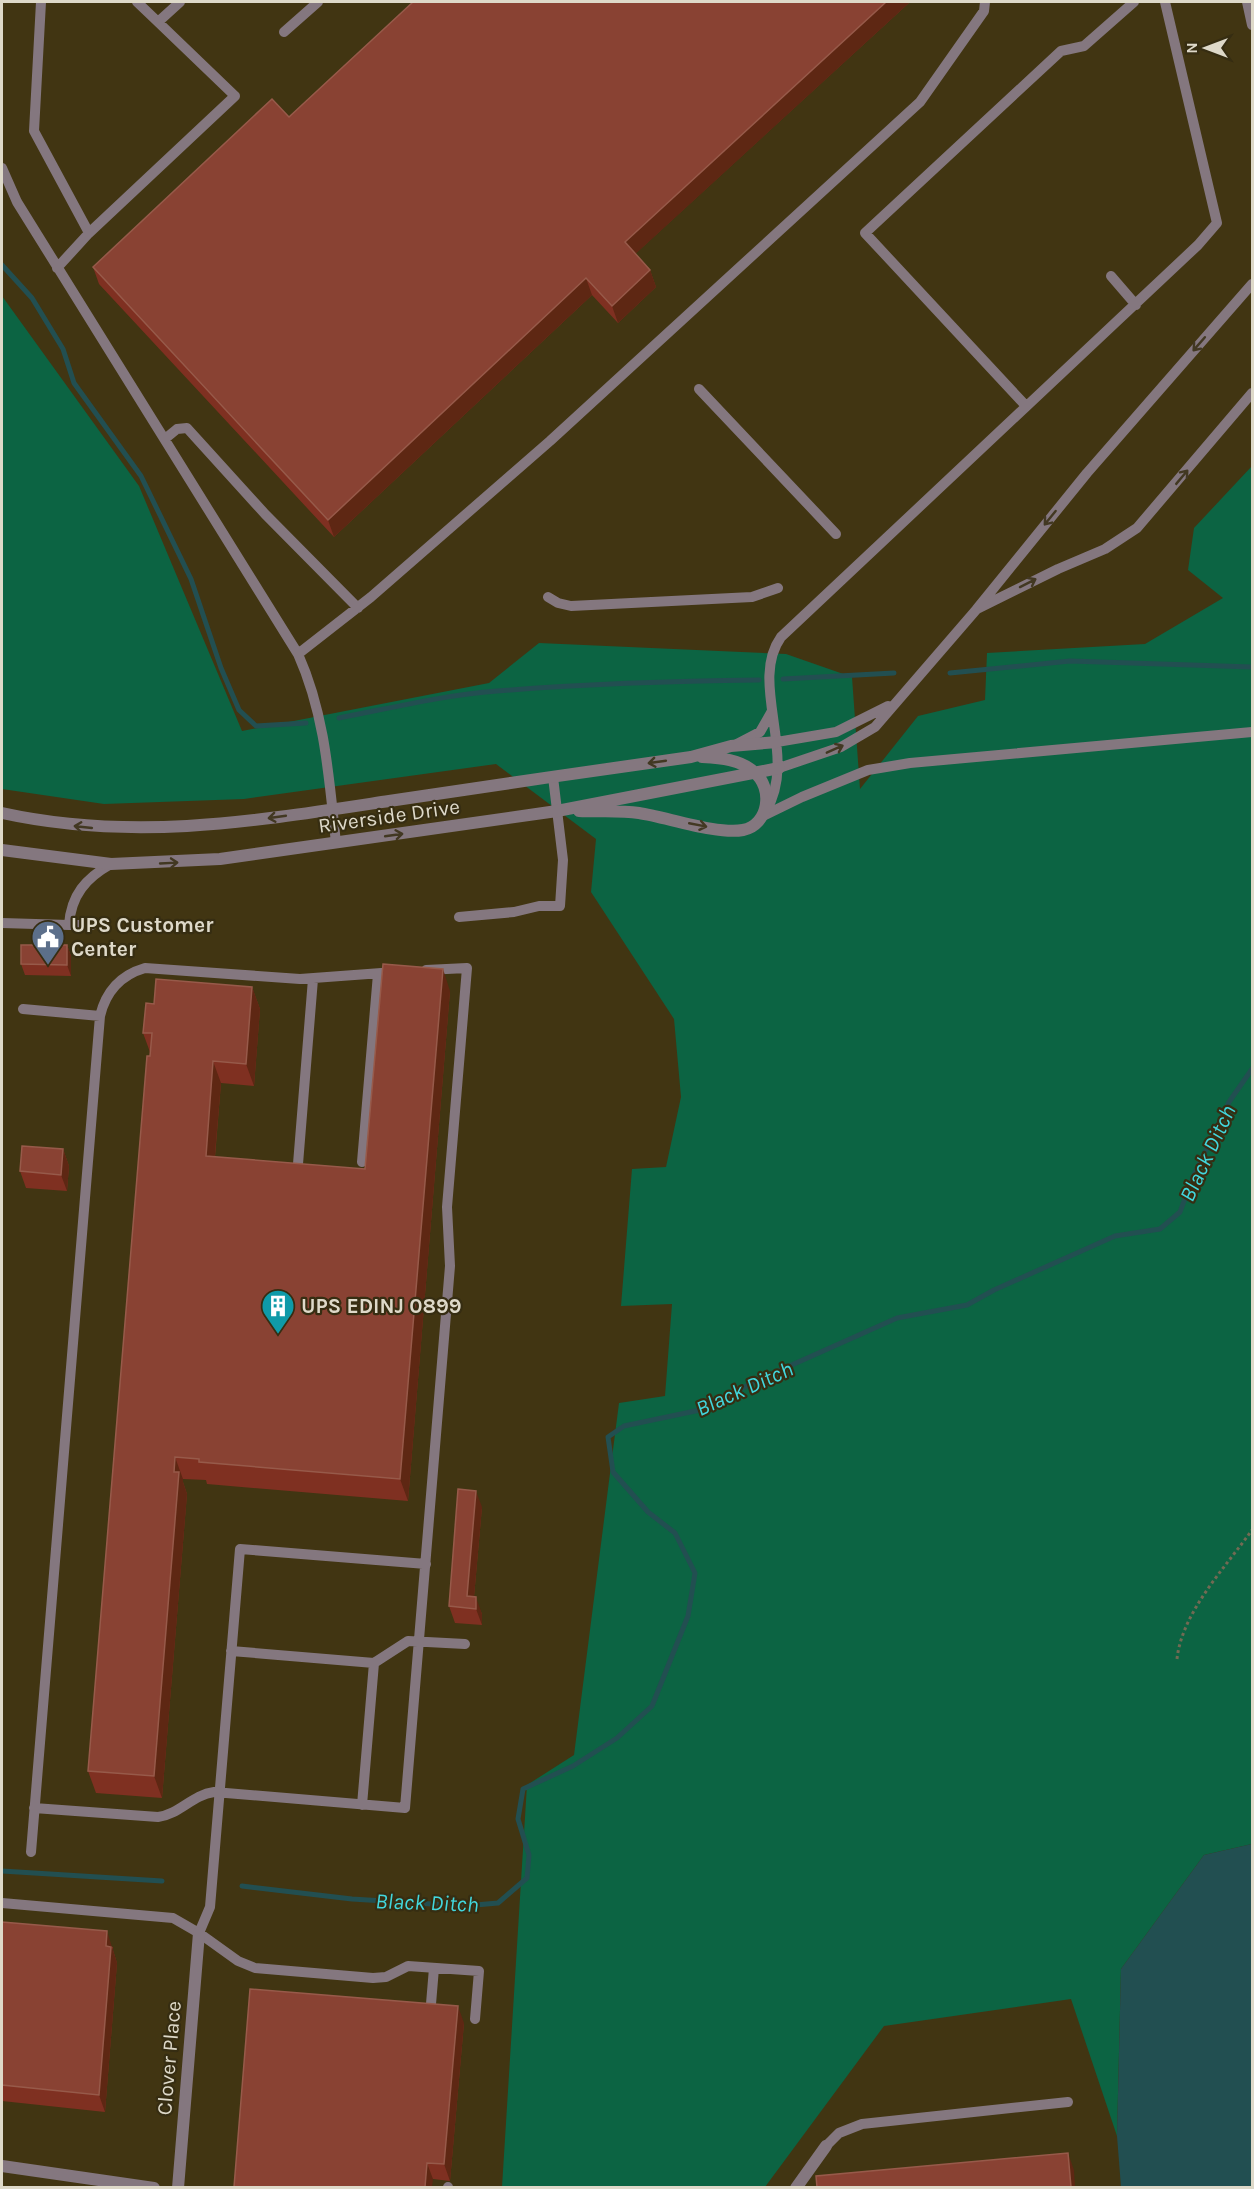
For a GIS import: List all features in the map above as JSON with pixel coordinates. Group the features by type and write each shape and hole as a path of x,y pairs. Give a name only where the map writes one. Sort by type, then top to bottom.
{"street":[{"name":"Riverside Drive","path":"2,813 72,826 134,829 227,824 691,757 731,746 777,742"},
{"path":"557,811 639,813 736,831 753,827 763,817 766,795 764,786 756,773 728,759 691,757"},
{"name":"Riverside Drive","path":"2,850 111,864 211,860 557,811 779,768"},
{"name":"Clover Place","path":"178,2187 199,1933"},
{"path":"796,2187 826,2146"},
{"path":"2,2166 154,2187"}],"lane":[{"path":"41,2 34,131 89,233"},
{"path":"57,268 89,233 235,96 137,2"},
{"path":"158,22 180,2"},
{"path":"284,32 318,2"},
{"path":"298,654 358,608 559,433 920,102 984,11 985,2"},
{"path":"1026,406 865,233 1061,51 1084,46 1134,2"},
{"path":"763,817 770,804 779,768 772,710 771,659 781,637 1136,304 1198,245 1217,223 1166,2"},
{"path":"1247,2 1252,25"},
{"path":"2,168 16,202 166,438 298,654 316,698 336,843"},
{"path":"1111,276 1136,304"},
{"path":"779,768 810,759 852,741 875,726 976,610 1087,473 1252,284"},
{"path":"699,389 836,534"},
{"path":"976,610 1058,568 1104,549 1137,528 1252,393"},
{"path":"166,438 177,429 187,428 265,514 358,608"},
{"path":"548,597 558,603 571,606 752,597 778,588"},
{"path":"777,742 836,732 896,701"},
{"path":"731,746 760,732 772,710"},
{"path":"763,817 802,797 868,770 910,763 1252,732"},
{"path":"459,917 514,912 539,906 560,906 563,860 552,777"},
{"path":"69,925 70,913 84,882 111,864"},
{"path":"2,923 92,925"},
{"path":"31,1852 34,1808 100,1016 105,1000 118,981 130,973 145,968 313,979 467,968 447,1207 450,1266 405,1808 219,1792 200,1795 180,1811 158,1817 34,1808"},
{"path":"362,1162 378,974"},
{"path":"298,1164 313,979"},
{"path":"23,1009 100,1016"},
{"path":"199,1933 210,1907 240,1549 426,1564"},
{"path":"231,1651 374,1663 402,1643 419,1641 465,1644"},
{"path":"362,1804 374,1663"},
{"path":"2,1903 167,1917 199,1933 238,1961 255,1968 373,1978 386,1977 408,1966 479,1971 475,2019"},
{"path":"430,2016 434,1968"},
{"path":"826,2146 839,2133 862,2124 1068,2102"}],"path":[{"path":"1177,1659 1179,1641 1201,1601 1252,1530"}],"shaded area":[{"path":"2,2 1252,2 1252,2187 2,2187"}],"green space":[{"path":"2,296 139,486 242,731 489,683 539,643 786,654 852,677 860,789 918,716 985,700 987,653 1145,644 1223,598 1188,570 1194,528 1252,466 1252,1844 1204,1855 1121,1969 1117,2136 1071,1999 884,2026 765,2187 502,2187 527,1785 574,1755 619,1403 665,1396 672,1304 621,1306 632,1169 666,1167 681,1097 674,1019 591,892 596,839 496,764 244,799 104,804 2,789"}],"water":[{"path":"1252,1844 1252,2187 1121,2187 1117,2136 1121,1969 1204,1855"}],"building":[{"path":"413,2 886,2 625,242 650,270 612,306 586,278 328,520 93,267 272,99 289,117"},
{"path":"21,945 67,945 67,965 21,964"},
{"name":"UPS EDINJ 0899","path":"383,964 443,969 400,1479 199,1462 199,1459 175,1457 174,1472 179,1472 154,1776 88,1771 147,1056 150,1056 152,1033 143,1033 146,1003 154,1004 156,979 252,987 246,1064 213,1061 206,1156 365,1169"},
{"path":"22,1146 63,1149 61,1175 20,1171"},
{"path":"458,1489 476,1491 467,1596 476,1597 476,1609 449,1606"},
{"path":"2,1922 107,1931 106,1946 111,1947 99,2095 2,2085"},
{"path":"250,1989 458,2006 444,2164 427,2163 425,2187 234,2187"},
{"path":"1068,2153 1071,2187 817,2187 816,2176"}],"waterway":[{"path":"2,265 32,298 63,349 74,383 141,476 191,579 221,668 239,710 256,726 306,723"},
{"path":"950,673 1070,661 1252,667"},
{"path":"783,679 894,673"},
{"path":"339,718 437,699 497,691 628,683 759,680"},
{"name":"Black Ditch","path":"242,1886 352,1899 464,1906 498,1903 527,1878 529,1855 518,1819 523,1789 573,1766 617,1738 652,1706 688,1616 695,1573 675,1533 648,1512 613,1472 608,1437 624,1426 700,1410 756,1381 897,1318 967,1305 994,1290 1115,1236 1160,1229 1180,1212 1193,1177 1229,1102 1252,1069"},
{"name":"Black Ditch","path":"2,1871 162,1881"}],"place":[{"name":"UPS Customer Center","path":"48,966"},
{"name":"UPS EDINJ 0899","path":"278,1335"}]}
